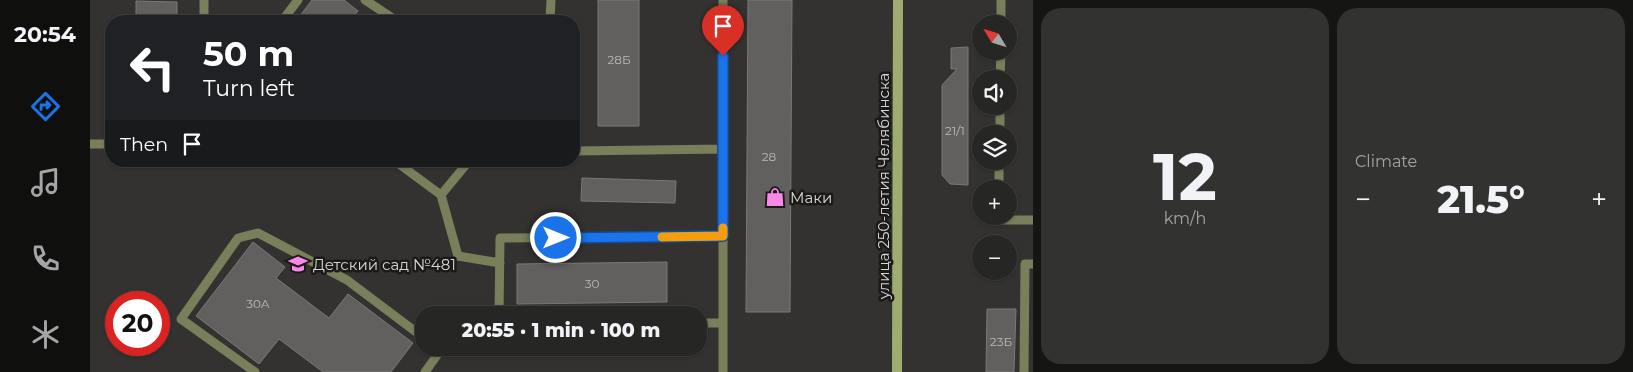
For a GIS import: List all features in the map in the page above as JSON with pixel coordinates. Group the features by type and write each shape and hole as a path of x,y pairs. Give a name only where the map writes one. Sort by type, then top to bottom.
{"street":[{"name":"улица 250-летия Челябинска","path":"897,372 898,0"}],"lane":[{"path":"204,0 204,15"},
{"path":"287,15 298,0"},
{"path":"365,0 388,15"},
{"path":"550,15 551,0"},
{"path":"723,0 723,372"},
{"path":"1001,0 1001,15"},
{"path":"90,144 105,144"},
{"path":"580,150 723,149"},
{"path":"403,167 441,195 458,256 500,263"},
{"path":"441,195 464,167"},
{"path":"1017,220 1033,220"},
{"path":"255,372 181,318 238,238 258,233 347,280 415,331"},
{"path":"500,306 500,238 723,236"},
{"path":"1024,372 1025,264 1033,264"},
{"path":"707,323 723,323"},
{"path":"425,372 436,356"}],"building":[{"path":"312,0 344,0 358,11 355,15 301,15"},
{"path":"598,0 639,0 639,126 598,126"},
{"path":"748,0 792,0 790,312 746,312"},
{"path":"136,1 177,2 177,15 136,15"},
{"path":"968,47 968,185 950,184 942,175 942,85 957,69 951,69 951,48"},
{"path":"582,178 676,181 675,203 581,201"},
{"path":"253,242 285,267 276,278 329,318 348,294 413,343 391,372 323,372 279,339 259,364 196,316"},
{"path":"667,262 667,302 517,304 517,264"},
{"path":"987,309 1016,309 1014,372 986,372"}],"slow traffic":[{"path":"662,237 723,236 723,228"}],"place":[{"name":"Маки","path":"775,197"},
{"name":"Детский сад №481","path":"298,264"}],"route":[{"path":"556,238 723,236 723,56"}]}
